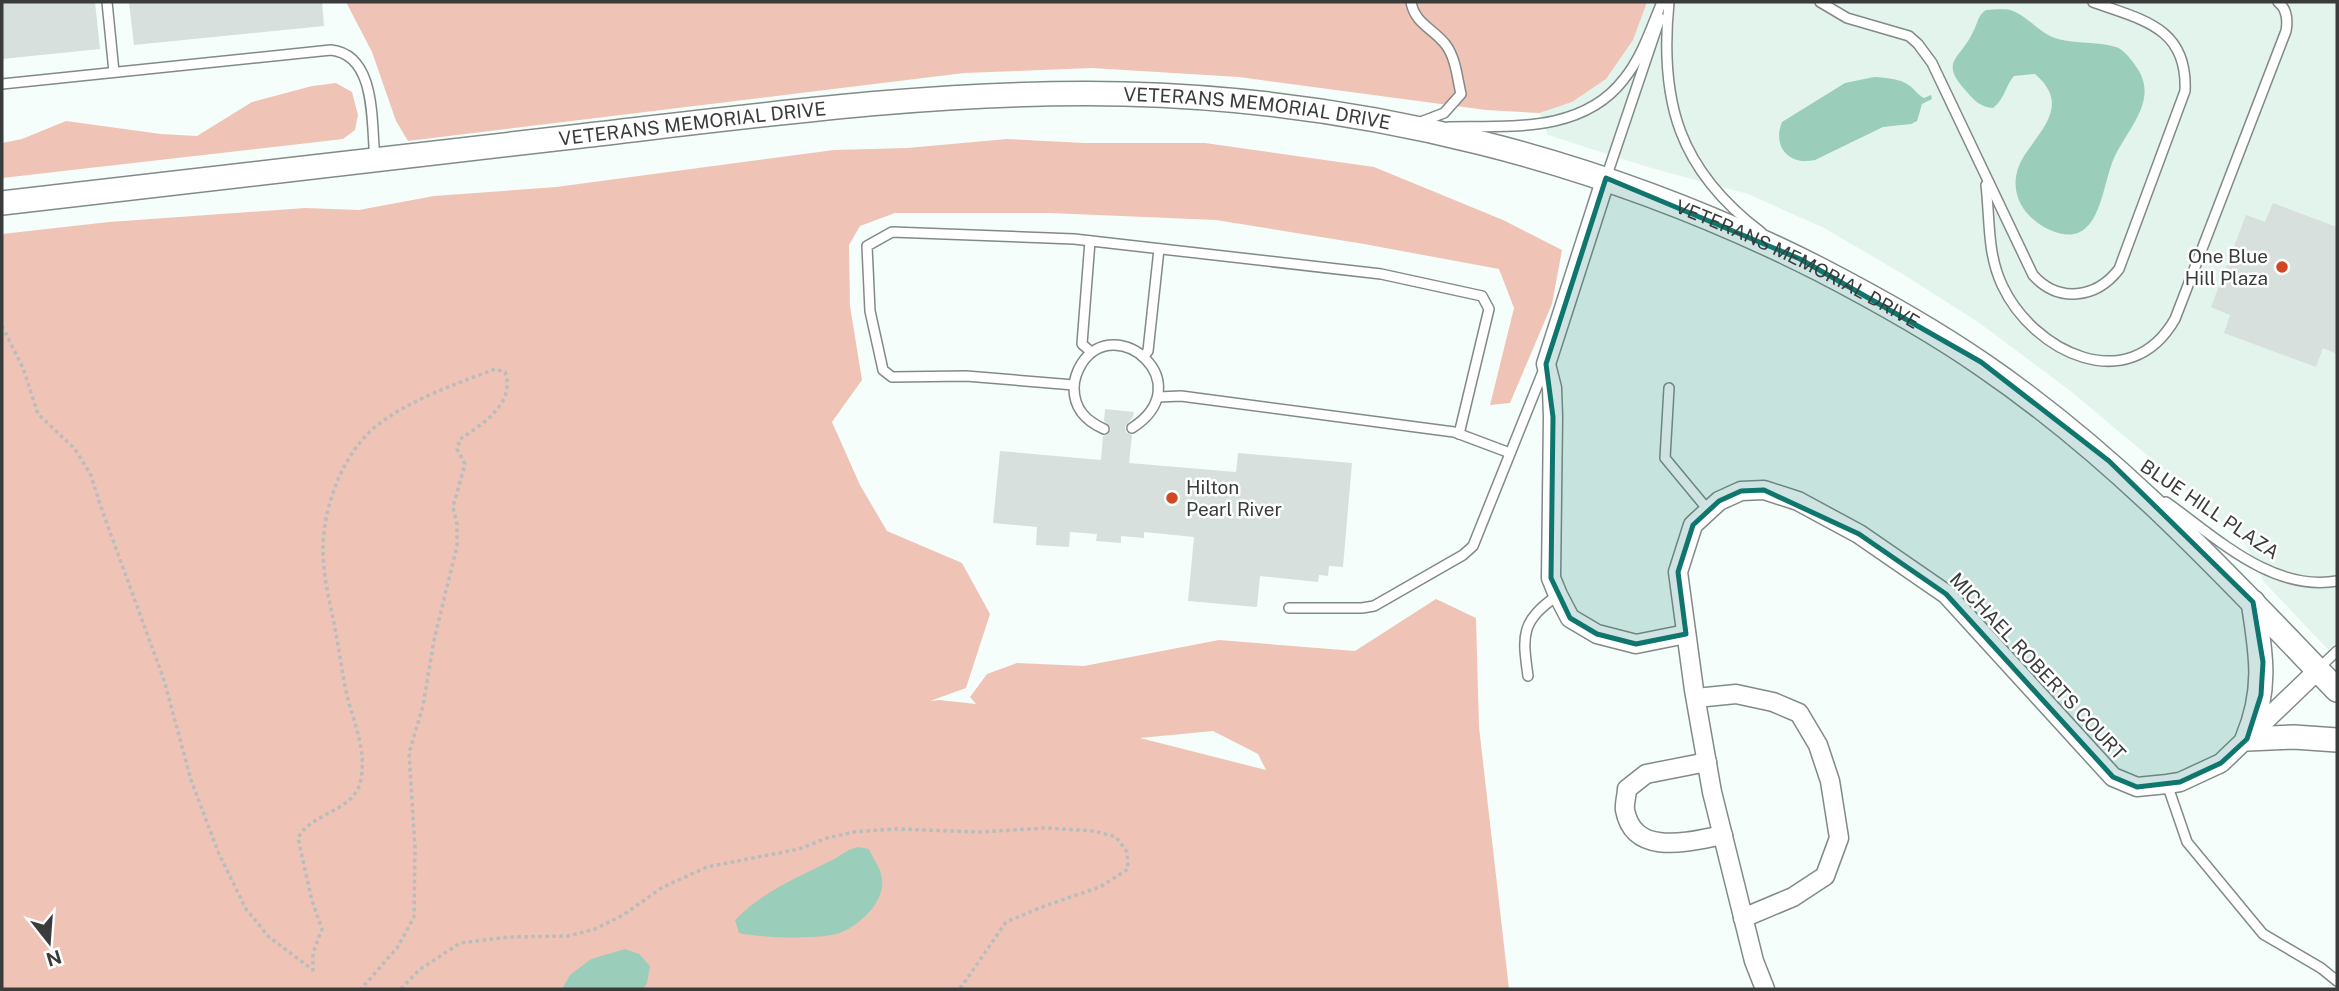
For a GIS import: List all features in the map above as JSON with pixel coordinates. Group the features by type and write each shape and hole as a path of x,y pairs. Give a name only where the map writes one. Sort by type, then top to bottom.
{"street":[{"name":"VETERANS MEMORIAL DRIVE","path":"2,203 813,110 1006,95 1123,94 1219,99 1312,109 1406,127 1503,149 1606,178 1707,217 1800,260 1892,308 1980,362 2109,461 2184,531 2337,690"},
{"path":"1606,178 1546,364 1552,388 1553,417 1551,578 1570,618 1597,634 1636,644 1686,634"},
{"name":"MICHAEL ROBERTS COURT","path":"1765,989 1754,961 1743,918 1707,762 1678,572 1693,525 1719,501 1741,491 1764,490 1798,501 1859,534 1946,594 2113,777 2137,787 2180,782 2221,763 2318,670"},
{"path":"2253,602 2263,662 2261,695 2247,739 2294,737 2337,740"},
{"path":"1696,698 1736,694 1773,702 1799,713 1818,745 1830,781 1839,838 1825,876 1793,897 1743,918"},
{"path":"1707,762 1646,774 1627,789 1625,810 1633,828 1649,841 1671,845 1723,835"}],"lane":[{"path":"107,2 114,72"},
{"path":"1406,127 1444,113 1461,94 1454,60 1445,44 1413,14 1411,2"},
{"path":"1406,127 1530,125 1582,113 1597,104 1624,80 1665,2"},
{"path":"1606,178 1665,2"},
{"path":"1665,2 1670,84 1678,126 1694,163 1739,215 1800,260"},
{"path":"1820,2 1847,18 1897,31 1918,44 1932,63 2027,265 2040,283 2061,293 2074,295 2087,293 2111,280 2125,257 2182,105 2186,76 2177,47 2166,34 2152,24 2093,2"},
{"path":"1980,166 1985,183 1995,269 2002,286 2020,314 2057,346 2090,360 2124,361 2141,355 2161,340 2175,319 2286,31 2286,13 2278,2"},
{"path":"2,83 340,51 355,60 366,78 375,159"},
{"path":"1073,385 966,376 892,377 883,370 870,311 867,246 892,232 1090,241 1381,274 1482,296 1489,309 1459,434"},
{"path":"1090,241 1082,344 1091,352"},
{"path":"1144,356 1149,351 1159,248"},
{"path":"1104,429 1091,423 1081,413 1075,400 1073,385 1077,372 1091,352 1108,346 1135,350 1155,369 1159,383 1153,410 1144,421 1132,428"},
{"path":"1289,608 1374,606 1464,555 1473,546 1546,364"},
{"path":"1669,388 1665,458 1709,511"},
{"path":"1158,397 1181,396 1459,434 1510,453"},
{"name":"BLUE HILL PLAZA","path":"2109,461 2243,557 2263,568 2299,581 2337,581"},
{"path":"1528,676 1523,644 1525,632 1536,610 1558,595"},
{"path":"2318,670 2337,651"},
{"path":"2167,784 2187,842 2263,934 2321,968 2337,981"}],"path":[{"path":"2,326 23,368 38,414 74,448 90,473 161,669 191,780 219,854 246,909 269,937 313,970 313,953 321,929 298,838 303,828 354,796 361,781 363,752 346,690 326,584 323,549 330,505 351,453 377,425 401,409 466,380 495,369 505,372 508,381 501,406 482,425 460,439 457,449 464,464 453,507 457,524 457,546 434,640 423,706 409,753 415,847 414,917 397,948 361,989"},
{"path":"401,989 419,970 460,943 509,937 568,936 595,929 623,915 663,887 707,867 799,849 827,838 854,832 895,829 980,832 1046,828 1094,831 1116,837 1127,852 1128,869 1100,887 1006,922 962,986 957,989"}],"highlighted area":[{"path":"1606,178 1800,259 1981,362 2109,461 2253,602 2263,662 2261,695 2247,739 2221,763 2180,782 2137,787 2113,777 1946,594 1859,534 1764,490 1741,491 1719,501 1693,525 1678,572 1686,634 1636,644 1597,634 1570,618 1551,578 1553,417 1546,364"}],"shaded area":[{"path":"346,2 1647,2 1633,40 1606,79 1572,102 1539,113 1486,110 1239,77 1092,68 964,73 408,141 396,121 372,52"},
{"path":"1597,2 2337,2 2337,659 2264,582 2246,545 2160,466 2073,393 1978,322 1824,228 1748,194 1651,168 1548,135 1537,106"},
{"path":"1986,10 2013,11 2058,39 2116,47 2129,57 2142,79 2145,92 2138,117 2116,153 2094,217 2087,227 2078,233 2066,234 2039,224 2024,209 2016,189 2018,168 2044,126 2052,106 2046,85 2035,74 2014,76 1993,108 1975,101 1958,82 1954,73 1954,61 1975,29 1979,17"},
{"path":"1874,77 1902,81 1922,97 1931,95 1932,99 1922,104 1917,121 1883,127 1815,160 1797,160 1785,152 1779,139 1782,122 1845,83"},
{"path":"336,83 352,92 358,115 355,130 343,139 2,178 2,143 22,139 66,121 161,134 197,136 252,102 312,86"},
{"path":"1007,139 1085,143 1205,143 1374,167 1503,220 1562,250 1552,304 1510,403 1490,405 1514,308 1499,269 1216,220 1050,213 895,213 860,226 849,245 850,306 862,380 832,422 860,485 887,531 962,563 990,614 966,688 930,701 976,704 970,697 987,674 1017,663 1084,666 1219,640 1355,651 1436,599 1476,618 1479,727 1509,989 2,989 2,234 109,222 305,208 359,210 434,196 556,187 834,150 907,148","holes":["1213,731 1258,754 1266,770 1140,738"]},
{"path":"858,847 869,849 880,871 882,883 874,906 854,925 833,935 807,937 739,933 735,920 757,901 782,885"},
{"path":"625,949 639,954 650,966 643,989 562,989 570,975 591,959"}],"building":[{"path":"2,2 95,2 100,49 2,59"},
{"path":"129,2 322,2 324,26 134,45"},
{"name":"One Blue Hill Plaza","path":"2273,203 2337,227 2337,354 2323,348 2316,367 2224,333 2230,315 2211,307 2246,215 2265,222"},
{"name":"Hilton Pearl River","path":"1105,409 1134,412 1125,427 1126,432 1132,435 1129,463 1236,472 1238,453 1352,463 1343,567 1329,566 1328,576 1319,575 1318,582 1260,576 1257,607 1188,601 1194,537 1144,532 1144,538 1121,536 1121,543 1096,541 1097,534 1070,532 1069,547 1036,545 1037,527 993,523 1000,451 1101,460 1103,436 1111,429 1104,421"}],"place":[{"name":"One Blue Hill Plaza","path":"2282,267"},
{"name":"Hilton Pearl River","path":"1172,498"}]}
